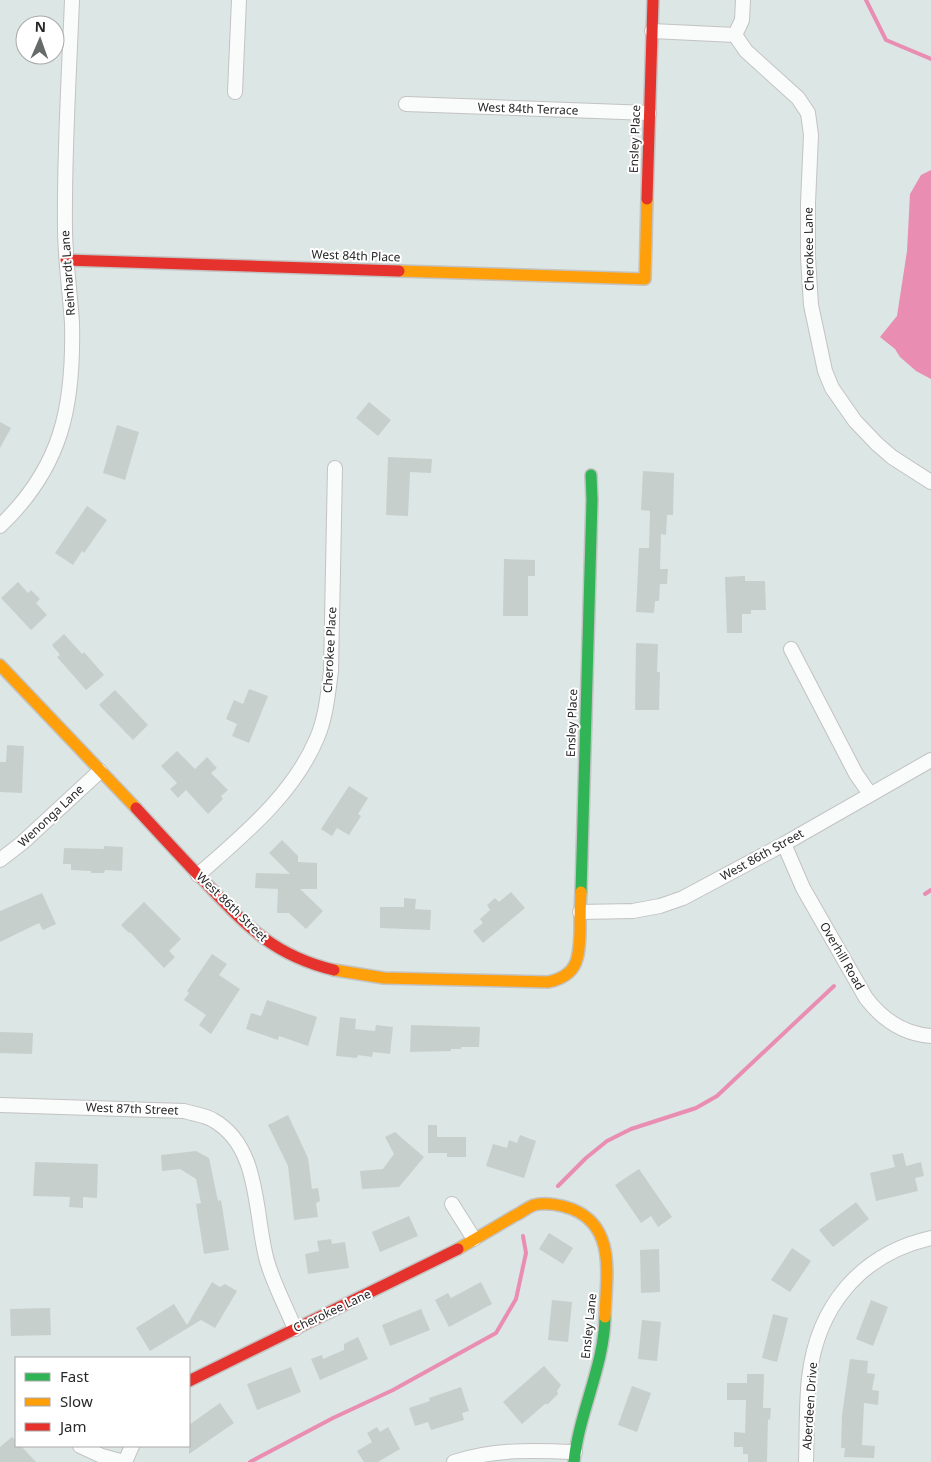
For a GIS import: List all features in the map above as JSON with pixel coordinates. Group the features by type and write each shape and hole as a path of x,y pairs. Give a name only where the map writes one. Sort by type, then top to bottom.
{"street":[{"name":"Reinhardt Lane","path":"0,526 18,509 36,486 52,458 62,432 68,405 71,375 72,322 65,229 72,0"},
{"path":"235,92 239,0"},
{"name":"Ensley Place","path":"645,279 653,0"},
{"path":"652,31 735,35 742,20 743,0"},
{"name":"Cherokee Lane","path":"735,35 746,51 798,98 808,113 811,135 808,203 808,258 811,305 823,364 832,388 855,421 877,444 892,457 931,482"},
{"name":"West 84th Terrace","path":"406,104 649,113"},
{"name":"West 84th Place","path":"66,260 645,279"},
{"name":"Cherokee Place","path":"198,875 273,805 293,782 318,736 327,701 331,671 335,468"},
{"name":"Ensley Place","path":"572,971 579,956 592,500 591,475"},
{"path":"791,649 856,774 870,794"},
{"name":"West 86th Street","path":"0,665 198,875 251,929 269,943 299,959 328,970 357,976 548,982 560,980 572,971"},
{"name":"West 86th Street","path":"580,912 634,910 660,906 683,898 784,844 931,760"},
{"name":"Wenonga Lane","path":"0,860 22,843 100,771"},
{"name":"Overhill Road","path":"784,844 802,888 870,1004 889,1022 905,1031 931,1036"},
{"name":"West 87th Street","path":"0,1105 184,1111 211,1119 226,1129 237,1140 247,1158 267,1261 296,1329"},
{"name":"Cherokee Lane","path":"190,1381 447,1256 534,1205 548,1203 568,1206"},
{"path":"452,1204 474,1239"},
{"name":"Ensley Lane","path":"568,1206 580,1211 591,1220 601,1236 606,1250 605,1319 602,1351 595,1380 580,1424 574,1457"},
{"name":"Aberdeen Drive","path":"806,1462 809,1378 823,1322 836,1299 869,1265 895,1250 914,1242 931,1238"},
{"path":"82,1447 102,1456 125,1462 132,1447"},
{"path":"454,1462 484,1454 511,1450 574,1457"}],"shaded area":[{"path":"931,170 931,379 916,371 900,357 895,349 880,337 897,316 907,251 910,194 921,175"}],"building":[{"path":"369,402 391,420 378,436 356,418"},
{"path":"0,422 11,428 0,448"},
{"path":"117,425 139,432 125,480 103,473"},
{"path":"388,457 432,459 431,473 410,472 408,516 386,515"},
{"path":"643,471 674,473 673,515 667,515 666,535 661,534 660,569 668,569 667,584 660,584 659,601 655,601 654,613 636,612 639,548 649,548 650,511 641,510"},
{"path":"87,506 107,520 84,553 82,551 73,565 55,553"},
{"path":"504,559 535,560 535,576 528,576 528,616 503,616"},
{"path":"745,576 745,581 765,581 766,610 751,610 751,614 742,614 742,633 727,633 725,577"},
{"path":"18,582 28,593 31,590 40,599 36,603 47,615 31,630 1,598"},
{"path":"64,634 82,654 84,652 104,675 86,690 57,657 60,655 52,645"},
{"path":"636,643 658,644 657,672 660,672 659,710 635,710"},
{"path":"249,689 268,696 249,743 232,736 237,724 226,719 234,700 243,704"},
{"path":"115,690 148,725 133,740 99,705"},
{"path":"7,745 24,746 22,793 0,792 0,762 6,762"},
{"path":"177,751 195,769 207,757 217,768 211,773 228,790 221,796 223,799 208,814 186,790 178,798 170,789 177,783 161,766"},
{"path":"349,786 368,798 358,814 361,816 349,835 337,828 332,836 321,829"},
{"path":"282,840 298,856 298,862 317,863 317,889 300,889 323,911 306,929 289,913 277,913 278,889 255,888 256,873 290,874 269,853"},
{"path":"104,846 123,847 122,871 105,870 104,873 91,873 91,871 71,870 71,864 63,864 64,848 104,849"},
{"path":"511,892 525,908 483,943 473,931 483,923 480,919 490,910 487,905 495,898 499,902"},
{"path":"42,893 56,924 43,930 39,923 0,942 0,911"},
{"path":"404,898 416,899 415,909 431,910 430,930 380,928 380,907 404,907"},
{"path":"144,902 181,939 169,951 175,957 164,968 121,925"},
{"path":"212,954 227,964 219,975 240,989 211,1034 199,1025 206,1015 184,1000 189,993 187,991"},
{"path":"267,1000 317,1017 308,1046 279,1036 278,1040 246,1029 251,1013 261,1016"},
{"path":"340,1017 356,1019 355,1029 375,1031 376,1025 393,1027 390,1054 373,1052 372,1057 358,1055 357,1058 336,1056"},
{"path":"411,1025 480,1027 479,1047 461,1047 461,1049 451,1049 451,1051 410,1052"},
{"path":"0,1032 33,1033 32,1054 0,1053"},
{"path":"288,1115 308,1158 312,1189 318,1188 320,1201 316,1203 318,1217 294,1220 288,1166 268,1125"},
{"path":"428,1125 437,1125 437,1137 466,1137 466,1157 447,1157 447,1153 428,1153"},
{"path":"395,1132 424,1157 399,1187 362,1189 360,1171 383,1169 394,1154 385,1137"},
{"path":"520,1135 536,1141 524,1178 486,1166 493,1144 507,1148 509,1140 517,1143"},
{"path":"196,1151 209,1158 218,1201 221,1200 229,1250 204,1254 196,1204 201,1203 196,1179 180,1169 162,1171 161,1155"},
{"path":"903,1153 906,1166 921,1162 924,1176 915,1178 918,1191 876,1201 870,1173 895,1167 892,1155"},
{"path":"35,1162 98,1164 97,1198 83,1197 83,1208 69,1207 70,1197 33,1196"},
{"path":"639,1169 672,1217 658,1227 651,1216 641,1223 615,1185"},
{"path":"856,1202 869,1219 833,1247 819,1230"},
{"path":"409,1216 418,1236 380,1252 372,1232"},
{"path":"549,1233 573,1248 563,1264 539,1249"},
{"path":"331,1239 332,1244 345,1242 349,1268 308,1274 305,1254 319,1251 317,1241"},
{"path":"792,1248 811,1261 790,1292 771,1280"},
{"path":"659,1249 660,1292 641,1293 640,1250"},
{"path":"212,1282 220,1287 225,1284 237,1291 215,1328 201,1320 150,1351 136,1328 174,1304 187,1325"},
{"path":"481,1282 492,1304 449,1327 435,1300 448,1293 451,1298"},
{"path":"552,1300 572,1302 568,1342 548,1340"},
{"path":"871,1300 888,1307 873,1346 856,1339"},
{"path":"50,1308 51,1335 11,1336 10,1309"},
{"path":"421,1309 430,1330 390,1346 382,1325"},
{"path":"773,1314 788,1318 777,1362 762,1358"},
{"path":"642,1320 661,1322 657,1361 638,1359"},
{"path":"358,1337 368,1359 320,1380 311,1359 322,1355 323,1359 344,1350 344,1344"},
{"path":"850,1359 868,1361 867,1373 875,1374 872,1390 879,1391 878,1405 864,1403 862,1445 875,1446 874,1458 844,1457 845,1448 841,1448 842,1415"},
{"path":"544,1366 561,1385 557,1391 558,1394 522,1424 503,1402"},
{"path":"291,1367 301,1392 257,1410 247,1384"},
{"path":"747,1374 764,1374 763,1408 771,1408 770,1420 768,1419 767,1462 748,1462 748,1454 743,1454 743,1447 734,1447 734,1432 745,1433 746,1400 727,1400 727,1383 747,1383"},
{"path":"632,1386 651,1393 637,1432 618,1425"},
{"path":"461,1387 469,1411 462,1413 464,1420 431,1430 428,1422 415,1426 409,1408 430,1401 429,1398"},
{"path":"220,1403 234,1423 189,1454 190,1424"},
{"path":"377,1427 380,1432 388,1427 400,1449 378,1462 364,1462 357,1451 372,1442 367,1433"},
{"path":"12,1437 15,1440 15,1447 22,1447 36,1462 0,1462 0,1447"}],"waterway":[{"path":"866,0 886,40 931,59"},
{"path":"925,894 931,890"},
{"path":"558,1186 586,1158 607,1141 631,1129 696,1108 717,1096 834,986"},
{"path":"250,1462 333,1418 393,1390 496,1333 516,1299 526,1253 523,1236"}],"traffic: fast":[{"path":"581,892 592,500 591,475"},
{"path":"574,1462 581,1425 604,1336 605,1317"}],"traffic: slow":[{"path":"399,271 645,279 647,199"},
{"path":"0,665 136,808"},
{"path":"334,970 384,978 548,982 558,979 571,970 577,958 580,941 581,892"},
{"path":"458,1249 534,1205 554,1204 572,1209 586,1217 596,1228 602,1241 606,1255 607,1270 605,1317"}],"traffic: jam":[{"path":"647,199 653,0"},
{"path":"66,260 399,271"},
{"path":"136,808 247,925 293,956 334,970"},
{"path":"190,1381 458,1249"}]}
